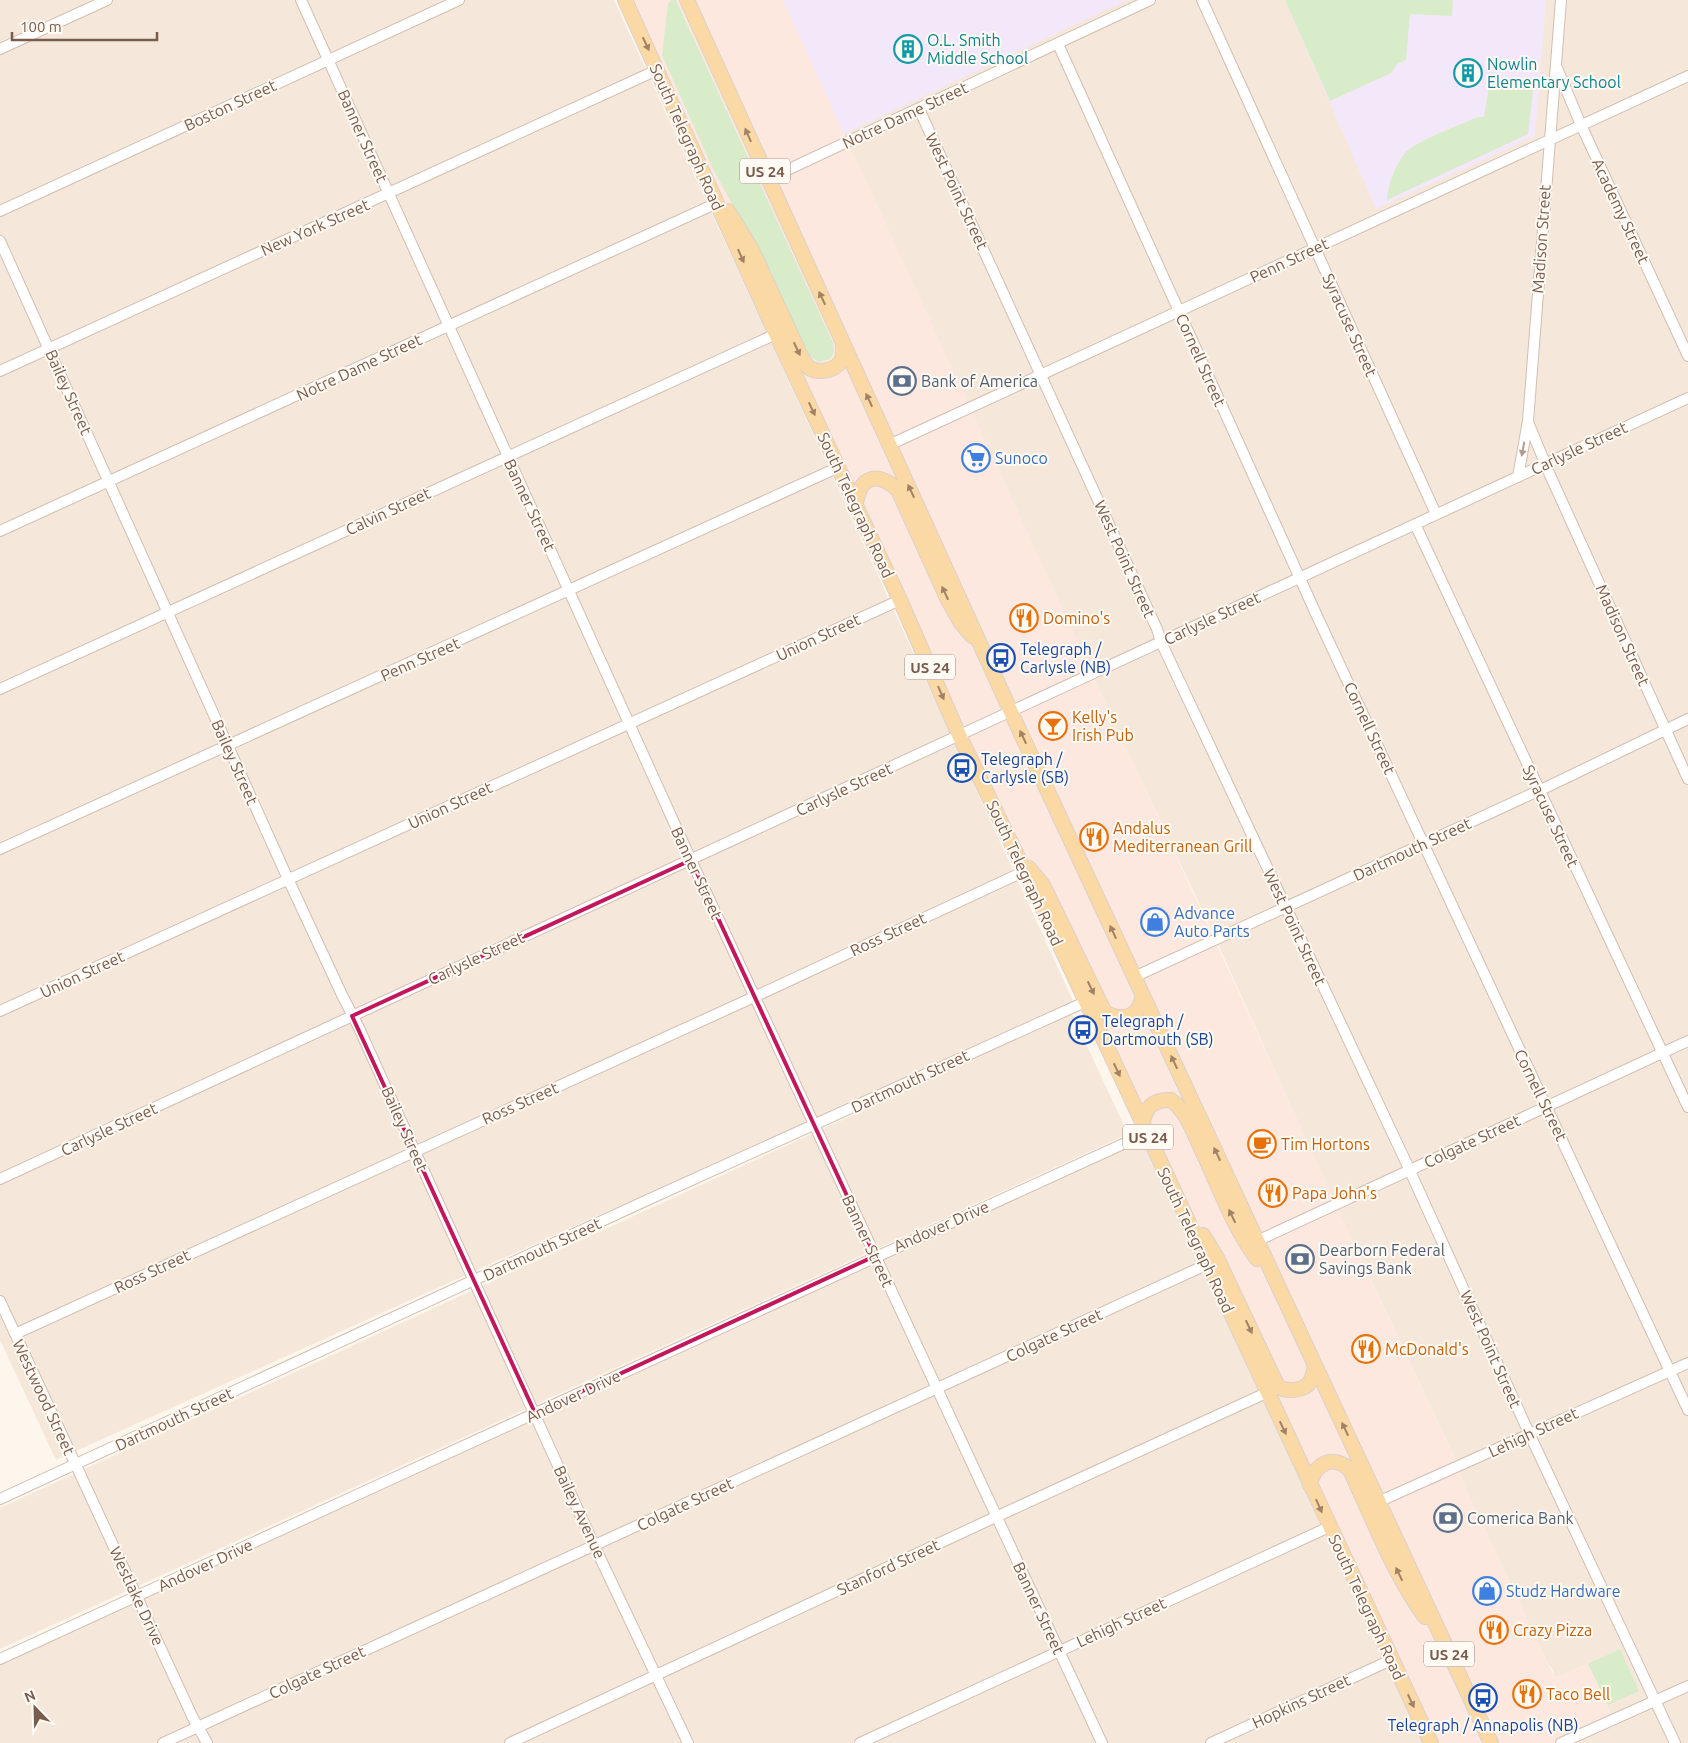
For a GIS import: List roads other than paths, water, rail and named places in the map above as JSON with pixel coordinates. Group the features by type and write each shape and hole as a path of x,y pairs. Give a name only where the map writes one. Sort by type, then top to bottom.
{"main road":[{"name":"South Telegraph Road","path":"625,0 776,334 900,600 959,735 1025,871 1266,1393 1431,1743"},
{"name":"US 24","path":"687,0 1011,711 1491,1743"},
{"path":"708,183 737,223 752,250 800,356 807,366 814,370 831,370 838,365 843,353 843,343"},
{"path":"856,504 858,493 862,486 874,479 882,478 889,481 898,490 946,598 961,623 982,647"},
{"path":"1017,854 1043,886 1104,1011 1108,1015 1130,1016 1136,1011 1143,996"},
{"path":"1145,1128 1144,1115 1147,1108 1157,1101 1171,1100 1178,1104 1190,1125 1233,1219 1256,1258 1278,1285"},
{"path":"1182,1209 1203,1234 1217,1258 1278,1387 1282,1390 1292,1390 1306,1386 1310,1382 1315,1365"},
{"path":"1310,1485 1315,1471 1325,1463 1338,1462 1350,1470 1412,1600 1444,1644"}],"street":[{"path":"0,49 107,0"},
{"name":"Banner Street","path":"301,0 691,860 1102,1743"},
{"name":"Boston Street","path":"0,211 459,0"},
{"name":"Notre Dame Street","path":"768,179 1150,0"},
{"name":"Syracuse Street","path":"1202,0 1436,514"},
{"name":"Madison Street","path":"1518,476 1528,421 1561,0"},
{"name":"Cornell Street","path":"1058,44 1300,578 1688,1410"},
{"name":"Academy Street","path":"1556,65 1581,125 1688,356"},
{"name":"New York Street","path":"0,371 657,70"},
{"name":"Penn Street","path":"889,444 1688,76"},
{"name":"West Point Street","path":"919,109 1157,628 1161,642 1675,1743"},
{"name":"Notre Dame Street","path":"0,531 717,203"},
{"name":"Bailey Street","path":"0,241 288,879 358,1026 473,1281"},
{"name":"Calvin Street","path":"0,689 776,334"},
{"name":"Carlysle Street","path":"0,1179 1688,398"},
{"name":"Madison Street","path":"1528,421 1688,779"},
{"name":"Penn Street","path":"0,849 839,467"},
{"name":"Syracuse Street","path":"1415,524 1538,790 1688,1106"},
{"name":"Union Street","path":"0,1011 900,600"},
{"name":"Dartmouth Street","path":"1134,977 1688,719"},
{"name":"Ross Street","path":"15,1334 754,997 1025,871"},
{"name":"Dartmouth Street","path":"0,1499 643,1202 1085,1002"},
{"name":"Colgate Street","path":"1257,1241 1688,1041"},
{"name":"Andover Drive","path":"0,1659 875,1256 1145,1128"},
{"name":"Colgate Street","path":"163,1743 1208,1264"},
{"name":"Bailey Avenue","path":"473,1281 594,1545 688,1743"},
{"name":"Westwood Street","path":"0,1301 76,1465"},
{"name":"Lehigh Street","path":"1378,1502 1688,1363"},
{"name":"Stanford Street","path":"510,1743 1266,1393"},
{"name":"Westlake Drive","path":"76,1465 193,1718 207,1743"},
{"name":"Lehigh Street","path":"860,1743 1329,1527"},
{"name":"Hopkins Street","path":"1211,1743 1392,1660"},
{"path":"1562,1743 1688,1686"}],"place":[{"name":"O.L. Smith Middle School","path":"908,49"},
{"name":"Nowlin Elementary School","path":"1468,73"},
{"name":"Bank of America","path":"902,381"},
{"name":"Sunoco","path":"976,458"},
{"name":"Domino's","path":"1024,618"},
{"name":"Telegraph / Carlysle (NB)","path":"1001,658"},
{"name":"Kelly's Irish Pub","path":"1053,726"},
{"name":"Telegraph / Carlysle (SB)","path":"962,768"},
{"name":"Andalus Mediterranean Grill","path":"1094,837"},
{"name":"Advance Auto Parts","path":"1155,922"},
{"name":"Telegraph / Dartmouth (SB)","path":"1083,1030"},
{"name":"Tim Hortons","path":"1262,1144"},
{"name":"Papa John's","path":"1273,1193"},
{"name":"Dearborn Federal Savings Bank","path":"1300,1259"},
{"name":"McDonald's","path":"1366,1349"},
{"name":"Comerica Bank","path":"1448,1518"},
{"name":"Studz Hardware","path":"1487,1591"},
{"name":"Crazy Pizza","path":"1494,1630"},
{"name":"Taco Bell","path":"1527,1694"},
{"name":"Telegraph / Annapolis (NB)","path":"1483,1698"}]}
